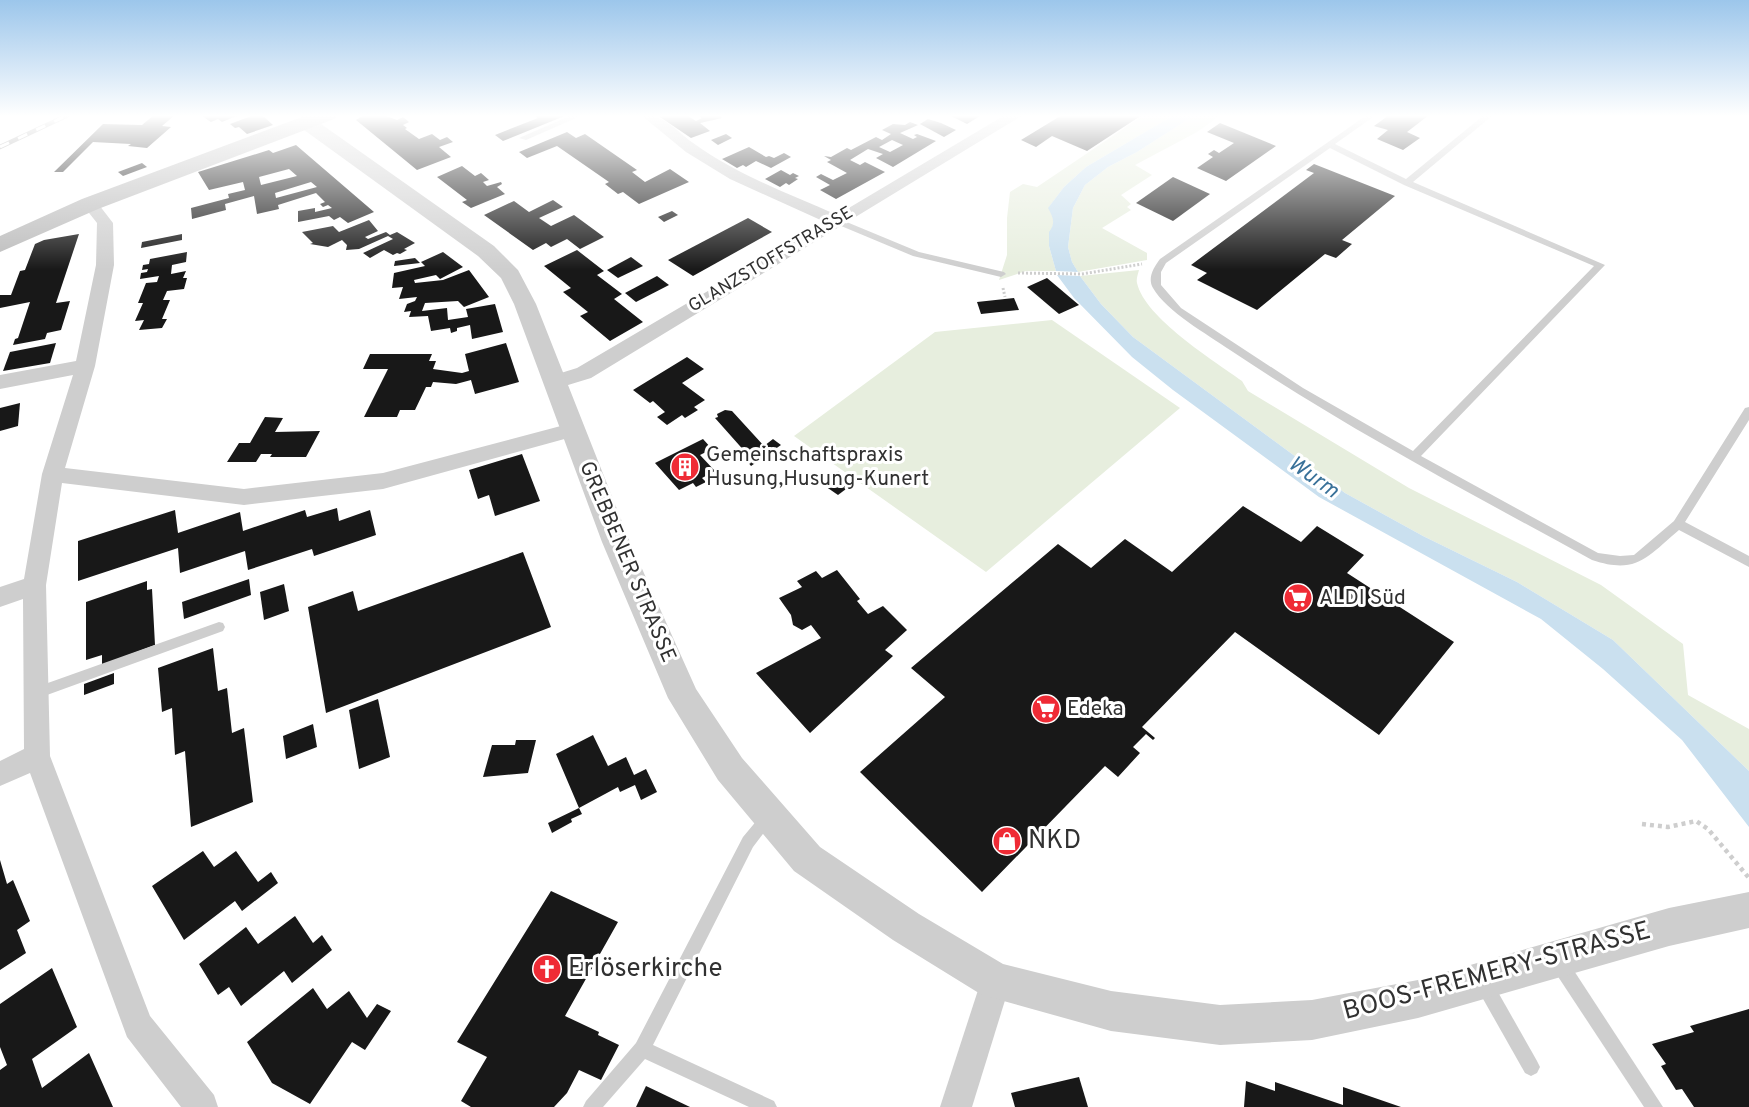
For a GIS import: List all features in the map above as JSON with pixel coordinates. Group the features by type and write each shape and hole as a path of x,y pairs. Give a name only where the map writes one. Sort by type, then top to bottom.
{"main road":[{"path":"0,245 90,204 186,167"}],"street":[{"name":"GREBBENER STRASSE","path":"375,167 486,251 510,275 525,304 616,542 684,699 730,769 807,859 906,927 996,981"},
{"path":"720,167 736,176 837,220"},
{"name":"GLANZSTOFFSTRASSE","path":"555,382 584,373 928,167"},
{"path":"90,204 105,223 105,265 85,366 53,474 34,585 37,756 138,1026 202,1107"},
{"path":"0,382 85,366"},
{"path":"53,474 244,497 384,481 572,430"},
{"path":"0,597 34,585"},
{"path":"0,774 37,756"},
{"name":"BOOS-FREMERY-STRASSE","path":"996,981 1111,1011 1220,1025 1312,1020 1418,999 1669,927 1749,910"},
{"path":"956,1107 996,981"}],"lane":[{"path":"1296,167 1163,261 1156,272 1156,286 1178,310 1299,391 1414,457 1596,556 1620,561 1637,559 1678,524 1749,411"},
{"path":"1374,167 1600,265 1414,457"},
{"path":"1407,183 1427,167"},
{"path":"837,220 916,254 1001,274"},
{"path":"1678,524 1749,562"},
{"path":"36,693 219,627"},
{"path":"592,1107 642,1049 748,842 769,817"},
{"path":"1556,958 1654,1107"},
{"path":"1482,980 1531,1067"},
{"path":"642,1049 768,1107"}],"path":[{"path":"1049,273 1082,274 1163,261"},
{"path":"1642,824 1668,827 1696,821 1708,829 1749,878"}],"green space":[{"path":"1067,167 1087,167 1064,187 1049,207 1054,219 1049,246 1056,271 1026,271 999,280 1007,255 1010,192 1023,184 1037,187"},
{"path":"1108,167 1138,167 1152,175 1121,195 1131,204 1127,207 1131,210 1102,228 1147,253 1147,260 1078,272 1072,262 1068,247 1073,208 1085,185"},
{"path":"1139,270 1137,283 1153,310 1166,324 1198,350 1242,381 1248,391 1409,488 1601,585 1683,644 1688,695 1749,729 1749,771 1613,640 1517,582 1423,536 1345,493 1133,337 1101,304 1080,276"},
{"path":"1052,320 1180,408 986,572 794,436 935,332"}],"water":[{"path":"1086,167 1109,167 1085,185 1073,208 1068,247 1072,262 1078,272 1056,271 1049,246 1049,232 1053,223 1048,208 1064,187"},
{"name":"Wurm","path":"1057,275 1080,276 1101,304 1133,337 1345,493 1423,536 1517,582 1613,640 1749,771 1749,827 1682,740 1603,669 1541,619 1319,497 1173,390 1132,357 1074,298"}],"building":[{"path":"59,167 68,167 63,172 54,172"},
{"path":"132,167 147,167 123,176 118,172"},
{"path":"215,167 321,167 374,212 348,223 340,217 334,220 329,216 298,222 298,211 315,208 315,212 332,208 328,205 323,207 320,204 325,202 316,193 278,205 279,209 257,214 254,196 225,204 226,210 192,219 191,208 229,198 228,194 245,190 243,182 209,190 198,172","holes":["289,169 297,176 261,185 259,177","311,182 317,187 276,198 275,193"]},
{"path":"463,167 475,176 481,173 489,180 483,182 487,186 501,182 502,184 497,187 505,194 471,208 462,202 467,200 437,177"},
{"path":"587,167 632,167 637,170 632,172 645,182 670,169 689,182 639,204 623,192 618,194 605,184 609,182"},
{"path":"835,167 874,167 885,172 836,199 820,190 830,185 816,177 821,174 833,180 847,173"},
{"path":"1199,167 1246,167 1226,181 1197,168"},
{"path":"1310,167 1321,167 1395,196 1342,240 1352,244 1336,258 1325,254 1257,310 1197,280 1207,273 1191,265 1314,173 1306,170"},
{"path":"781,170 790,175 793,173 799,176 795,178 798,179 789,185 786,183 780,187 765,179"},
{"path":"1173,177 1210,194 1173,221 1136,203"},
{"path":"553,200 563,207 539,218 551,226 574,215 604,237 580,249 567,239 551,247 546,243 533,250 484,215 514,201 529,212"},
{"path":"672,211 678,215 664,222 658,217"},
{"path":"748,218 772,232 693,276 668,260"},
{"path":"369,220 378,231 365,237 368,239 386,232 390,235 397,232 415,243 400,254 393,255 384,250 370,258 363,253 393,239 388,236 359,249 346,250 347,245 342,240 328,247 310,244 313,243 302,232 333,226 339,232"},
{"path":"79,234 56,303 70,301 61,330 47,333 45,339 13,345 15,339 18,338 30,302 0,308 0,295 11,295 20,271 25,270 35,244 44,240"},
{"path":"182,234 182,240 141,248 142,242"},
{"path":"577,250 604,271 597,275 622,294 614,299 643,322 610,341 580,316 588,312 563,292 571,288 544,266"},
{"path":"187,252 186,262 172,265 171,274 186,271 183,278 187,278 184,289 167,291 163,300 170,300 162,319 167,319 162,328 139,330 144,320 135,321 143,303 138,303 146,283 157,282 159,276 140,279 141,273 147,272 148,269 142,270 143,265 149,264 150,259"},
{"path":"443,252 463,267 440,279 436,275 414,280 415,283 443,280 469,270 489,297 464,307 458,301 425,303 422,311 447,308 448,320 468,317 466,309 495,304 503,332 472,339 470,325 457,328 457,331 451,333 450,328 431,331 428,316 409,317 411,311 404,312 407,304 415,301 417,297 399,299 403,287 392,288 394,273 425,266 421,262"},
{"path":"631,257 643,266 618,278 607,270"},
{"path":"415,258 420,263 394,266 395,261"},
{"path":"657,276 669,285 636,302 625,293"},
{"path":"1047,278 1079,305 1059,314 1027,287"},
{"path":"1014,298 1019,310 981,314 977,302"},
{"path":"56,343 50,363 3,371 10,352"},
{"path":"506,343 519,382 475,394 471,380 456,384 433,382 431,387 426,387 415,410 400,410 397,417 364,417 388,369 363,369 370,354 432,354 429,361 436,361 433,369 462,373 469,371 465,354"},
{"path":"687,357 704,369 682,383 705,400 694,407 698,410 685,418 682,415 667,425 657,417 665,412 653,401 650,403 633,390"},
{"path":"20,403 18,426 0,431 0,408"},
{"path":"725,410 732,411 764,446 773,439 781,445 751,466 743,456 747,454 715,418 718,417 717,414"},
{"path":"265,417 283,418 275,432 320,431 306,457 270,457 272,454 261,454 256,462 227,462 239,443 250,443"},
{"name":"Gemeinschaftspraxis Husung,Husung-Kunert","path":"703,439 712,449 700,455 715,471 702,478 706,482 696,487 693,483 679,490 655,463"},
{"path":"522,454 540,501 495,516 489,495 478,499 469,470"},
{"path":"838,471 854,483 838,495 822,484"},
{"name":"Edeka","path":"1243,506 1301,542 1317,526 1364,555 1347,573 1454,642 1379,735 1235,632 1142,727 1155,738 1153,740 1146,734 1133,747 1140,753 1118,777 1105,766 982,892 860,772 945,697 911,668 1058,544 1091,568 1125,539 1172,572"},
{"path":"337,508 339,521 370,510 376,535 314,556 312,549 248,570 245,551 180,573 178,548 78,581 78,541 175,510 178,533 240,512 243,531 305,510 307,517"},
{"path":"523,552 551,627 326,713 308,607 353,591 358,611"},
{"path":"837,570 860,599 857,601 868,614 883,606 907,630 885,650 893,656 810,733 756,673 821,638 811,625 802,630 793,625 791,615 779,598 802,587 797,581 816,571 822,578"},
{"path":"249,579 251,595 184,619 182,602"},
{"path":"147,581 147,590 152,589 155,645 102,665 102,655 86,660 86,602"},
{"path":"284,584 289,611 264,620 260,592"},
{"path":"213,648 218,691 227,688 232,733 244,728 253,802 191,827 185,751 175,755 172,708 162,712 158,668"},
{"path":"114,673 114,684 84,695 84,684"},
{"path":"378,699 390,757 359,769 349,710"},
{"path":"313,724 317,747 286,759 283,736"},
{"path":"593,735 608,766 626,757 634,775 646,769 657,792 641,800 635,785 620,792 618,787 579,808 556,754"},
{"path":"516,740 536,740 528,773 483,777 492,745 515,745"},
{"path":"579,808 582,814 552,833 548,823"},
{"path":"203,851 214,867 236,851 258,882 271,872 278,883 242,911 235,901 184,940 152,886"},
{"path":"0,860 7,884 13,880 30,921 17,930 26,953 0,970"},
{"name":"Erlöserkirche","path":"551,891 618,922 565,1016 599,1032 598,1035 619,1045 601,1080 579,1070 567,1093 554,1107 471,1107 461,1101 487,1057 457,1042"},
{"path":"295,916 313,943 322,935 332,950 292,983 284,971 241,1006 229,987 218,995 199,964 246,927 258,944"},
{"path":"52,968 77,1027 32,1059 42,1088 89,1053 113,1107 0,1107 0,1070 7,1065 0,1047 0,1004"},
{"path":"313,988 327,1009 349,991 367,1018 377,1004 391,1011 365,1050 352,1042 310,1104 272,1083 247,1042"},
{"path":"1749,1009 1749,1107 1694,1107 1682,1089 1676,1090 1661,1066 1666,1064 1652,1044 1694,1032 1690,1026"},
{"path":"1079,1077 1088,1107 1015,1107 1011,1093"},
{"path":"1246,1081 1275,1091 1275,1082 1343,1105 1343,1087 1401,1107 1244,1107"},
{"path":"646,1086 690,1107 636,1107"}],"place":[{"name":"Gemeinschaftspraxis Husung,Husung-Kunert","path":"685,467"},
{"name":"ALDI Süd","path":"1298,598"},
{"name":"Edeka","path":"1046,709"},
{"name":"NKD","path":"1007,841"},
{"name":"Erlöserkirche","path":"547,969"}]}
